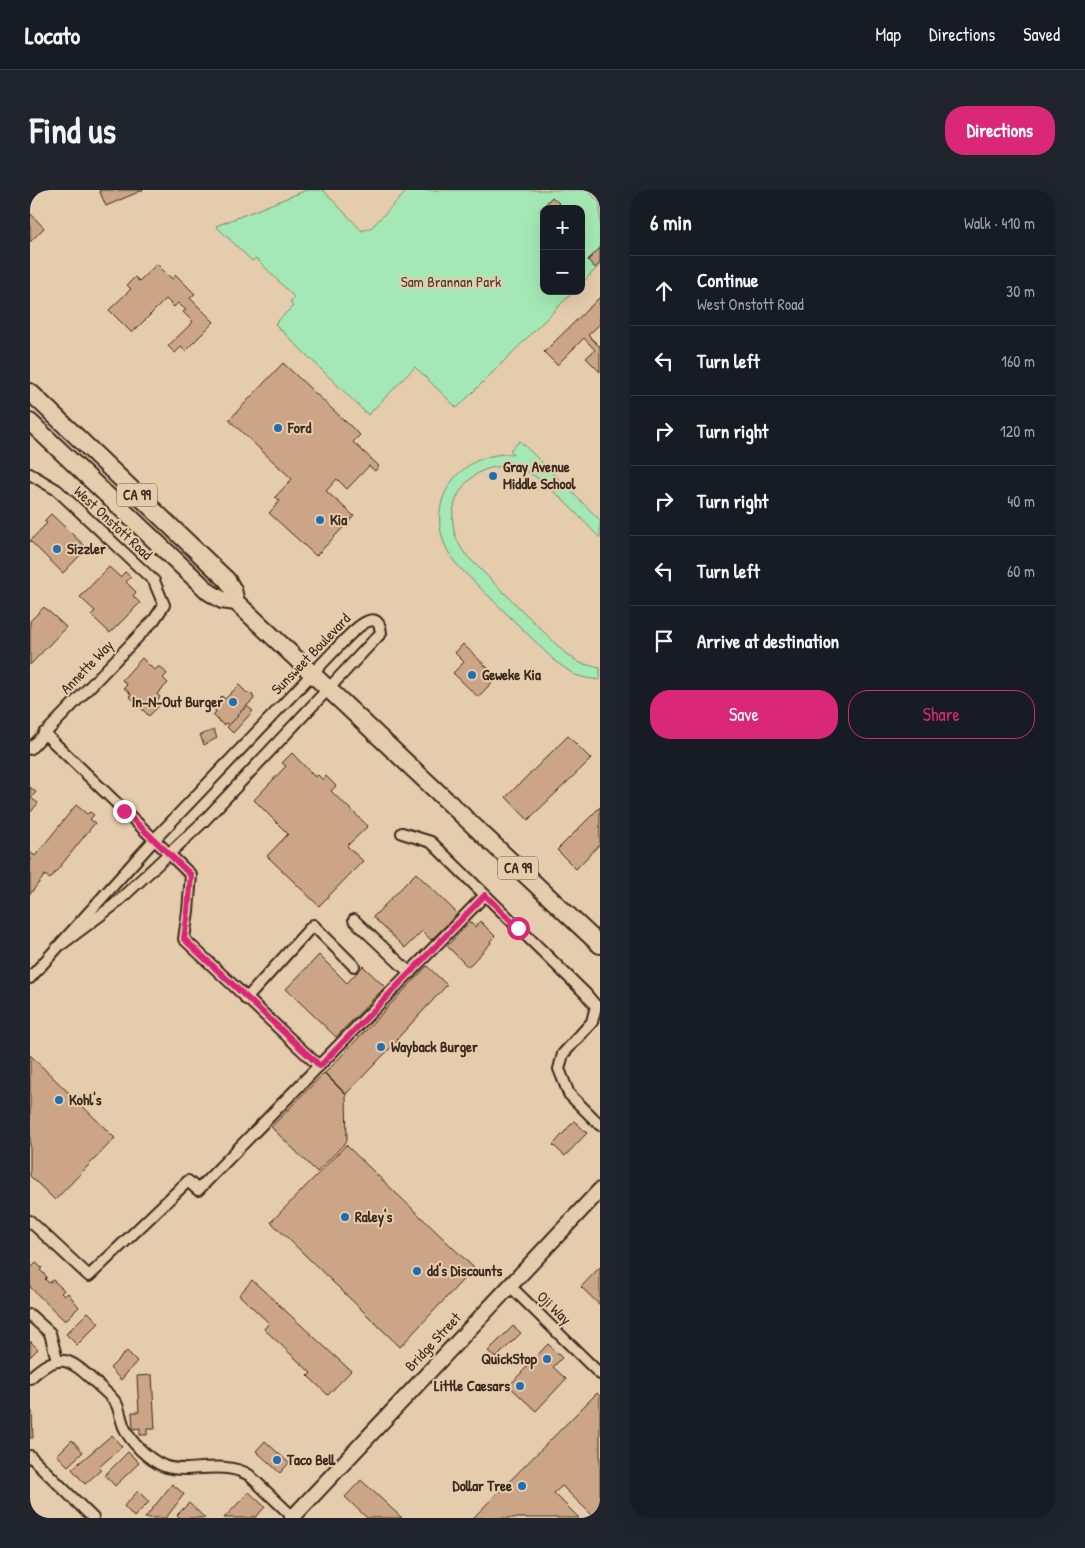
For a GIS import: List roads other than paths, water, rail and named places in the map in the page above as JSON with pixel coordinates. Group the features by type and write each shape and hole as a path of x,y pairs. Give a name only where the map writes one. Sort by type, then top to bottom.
{"highway":[{"name":"CA 99","path":"30,392 227,580 233,590 236,602 600,945"},
{"name":"CA 99","path":"30,422 209,592 222,600 236,602"}],"main road":[{"name":"Bridge Street","path":"293,1518 509,1285 600,1190"}],"street":[{"name":"West Onstott Road","path":"30,474 57,490 154,581 164,605"},
{"name":"Annette Way","path":"30,748 154,620 164,605"},
{"name":"Sunsweet Boulevard","path":"30,978 154,840 312,674 362,623 372,620 377,622 381,633 203,822 114,905 62,944"},
{"path":"44,733 191,875 184,939 246,999 320,1066"},
{"path":"402,833 431,842 596,1006 592,1022 563,1054 559,1069 569,1094 600,1124"},
{"path":"30,1222 89,1276 188,1181 198,1190 485,895"},
{"path":"354,920 410,973"},
{"path":"246,999 313,925 354,966"},
{"name":"Oji Way","path":"509,1285 600,1374"},
{"path":"30,1315 50,1333 57,1360"},
{"path":"30,1378 47,1364 57,1360 69,1361 78,1366 109,1395 117,1405 124,1428 155,1462 177,1469 228,1468 242,1471 250,1475 293,1518"},
{"path":"30,1456 93,1518"}],"place":[{"name":"Ford","path":"278,428"},
{"name":"Gray Avenue Middle School","path":"493,476"},
{"name":"Kia","path":"320,520"},
{"name":"Sizzler","path":"57,549"},
{"name":"Geweke Kia","path":"472,675"},
{"name":"In-N-Out Burger","path":"233,702"},
{"name":"Wayback Burger","path":"381,1047"},
{"name":"Kohl's","path":"59,1100"},
{"name":"Raley's","path":"345,1217"},
{"name":"dd's Discounts","path":"417,1271"},
{"name":"QuickStop","path":"547,1359"},
{"name":"Little Caesars","path":"520,1386"},
{"name":"Taco Bell","path":"277,1460"},
{"name":"Dollar Tree","path":"522,1486"}],"park label":[{"name":"Sam Brannan Park","path":"451,282"}]}
